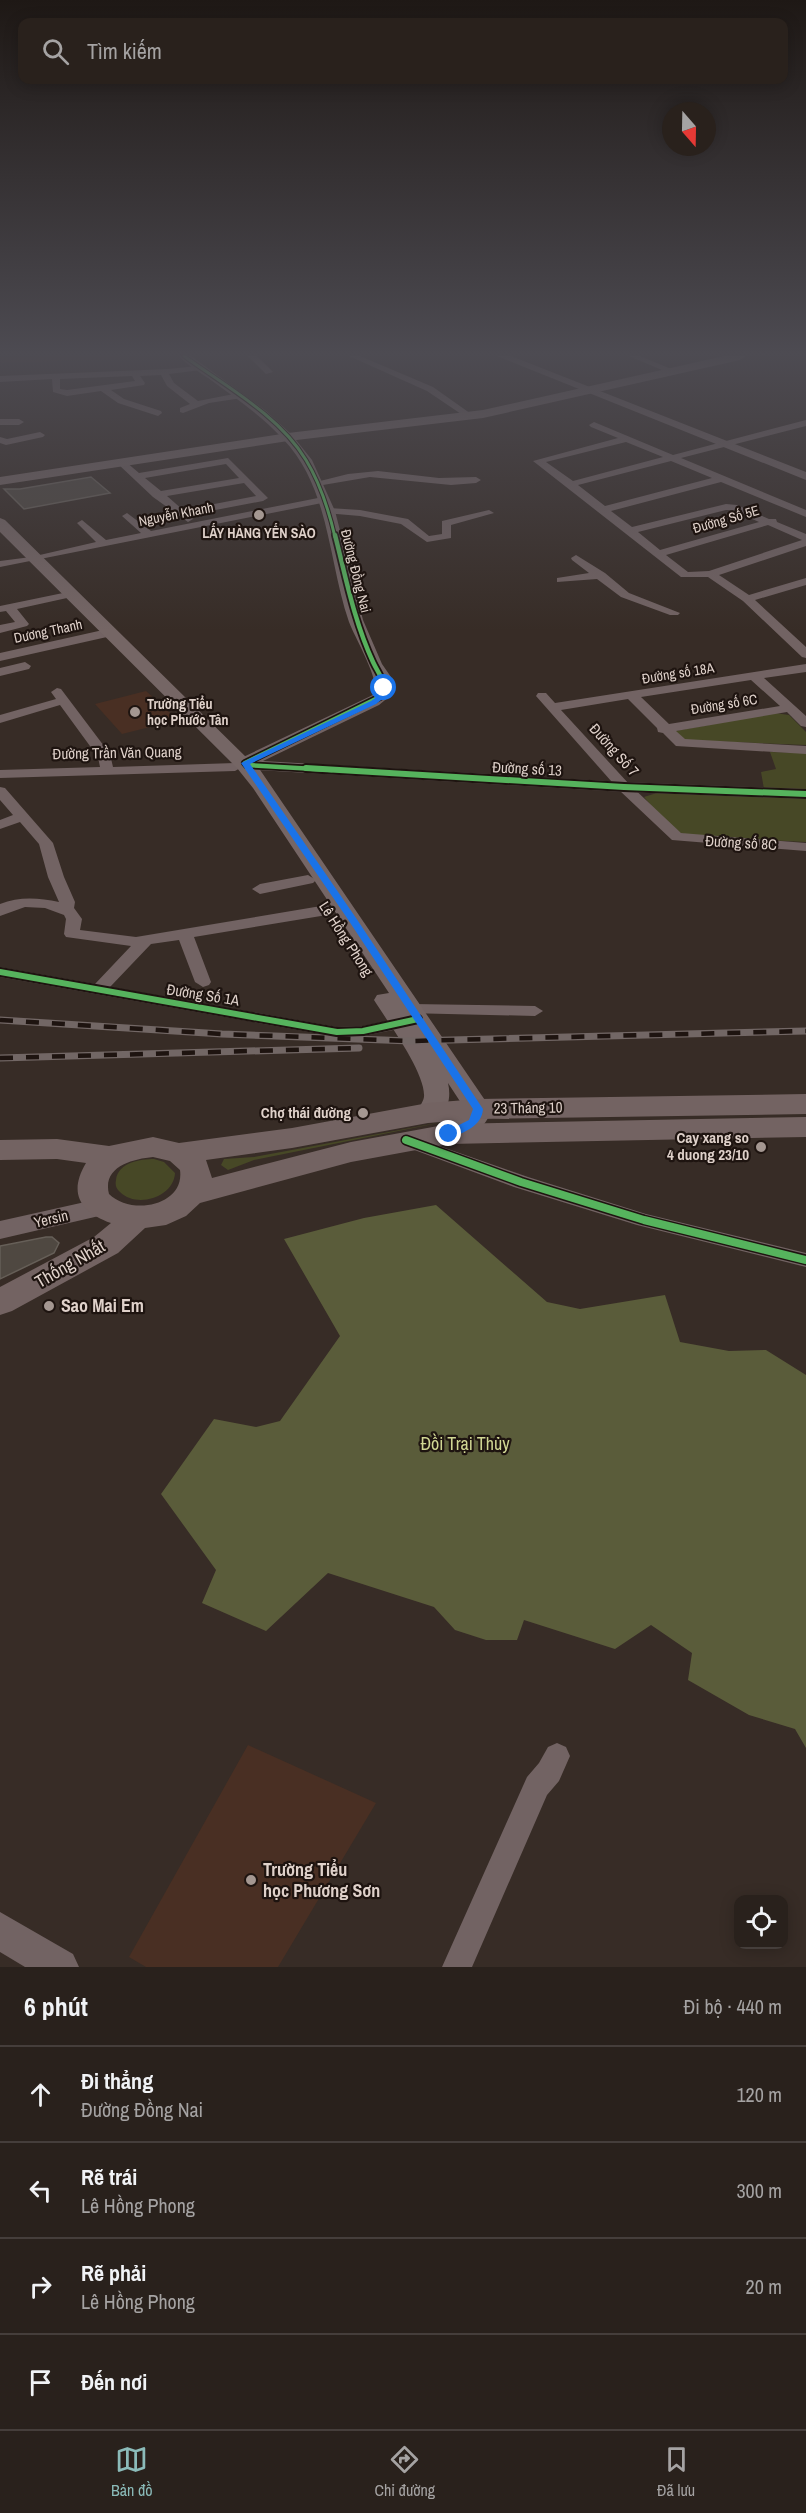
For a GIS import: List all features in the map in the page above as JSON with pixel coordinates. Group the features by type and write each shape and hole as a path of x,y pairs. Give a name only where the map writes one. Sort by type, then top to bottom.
{"main road":[{"path":"0,481 220,448"},
{"name":"Lê Hồng Phong","path":"0,523 63,596 107,633"},
{"name":"Lê Hồng Phong","path":"0,533 31,558 261,784 410,1017 437,1091 437,1101 428,1113"},
{"name":"Lê Hồng Phong","path":"241,766 327,910 478,1109"},
{"name":"23 Tháng 10","path":"181,1153 292,1138 428,1113 478,1109 806,1104"},
{"path":"449,1134 473,1122 478,1109"},
{"name":"23 Tháng 10","path":"191,1196 286,1167 406,1140 449,1134 806,1127"},
{"path":"0,1150 57,1149 111,1157 143,1147 163,1148 181,1153 193,1164 196,1170 196,1187 191,1196 168,1212 136,1218 123,1216 103,1208 93,1193 92,1186 98,1170 111,1157"},
{"name":"Thống Nhất","path":"0,1302 106,1245 136,1218"}],"street":[{"name":"Đường Đồng Nai","path":"241,766 373,702 382,696 384,688 383,678 374,664 356,620 326,506 306,460 296,448"},
{"path":"591,448 538,461 571,484 685,574 710,574 806,540"},
{"path":"647,448 804,513"},
{"path":"571,484 709,448"},
{"path":"734,448 806,476"},
{"path":"175,455 210,486"},
{"path":"136,476 228,461 263,498 181,513"},
{"path":"123,464 195,526"},
{"path":"420,480 466,472"},
{"path":"317,483 351,476 378,474 452,483 476,480"},
{"path":"602,510 720,479"},
{"path":"157,495 210,486 249,484"},
{"path":"168,503 249,484"},
{"name":"Nguyễn Khanh","path":"0,564 195,526 326,506 408,522 428,539 445,537 445,524 449,522 489,513"},
{"path":"629,531 722,507 733,507 806,540"},
{"name":"Đường Số 5E","path":"657,554 804,513"},
{"path":"127,516 149,535"},
{"path":"82,523 104,544"},
{"path":"576,558 633,599 674,613"},
{"path":"710,574 747,599 806,654"},
{"path":"561,580 601,575"},
{"path":"747,599 806,581"},
{"path":"4,608 63,596"},
{"path":"0,629 23,624 4,608"},
{"name":"Dương Thanh","path":"6,655 107,633"},
{"path":"792,641 806,633"},
{"path":"0,672 27,668 6,655"},
{"name":"Đường số 18A","path":"554,708 806,668"},
{"path":"754,676 806,723"},
{"path":"631,695 663,729 681,743 806,750"},
{"name":"Đường Số 7","path":"542,696 624,787 677,837"},
{"path":"0,719 59,697 105,758 107,770"},
{"name":"Đường số 6C","path":"663,729 790,708"},
{"name":"Đường Trần Văn Quang","path":"0,774 241,766"},
{"name":"Đường số 13","path":"241,766 624,787 806,794"},
{"path":"0,792 12,812 46,843 56,877 66,899 66,909"},
{"path":"0,825 12,812"},
{"name":"Đường số 8C","path":"677,837 806,847"},
{"path":"260,889 308,880"},
{"path":"0,911 15,903 66,909 71,912 74,919 72,934 115,940 146,940 327,910"},
{"path":"185,934 203,982"},
{"path":"99,989 146,940"},
{"name":"Đường Số 1A","path":"0,972 337,1032 363,1031 410,1017 535,1011"},
{"path":"406,1140 521,1182 644,1220 806,1260"},
{"name":"Yersin","path":"0,1230 103,1208"},
{"path":"457,1967 537,1786 549,1772 557,1756"},
{"path":"0,1931 51,1964"}],"shaded area":[{"name":"Trường Tiểu học Phước Tân","path":"146,691 178,720 122,734 95,704"},
{"name":"Trường Tiểu học Phương Sơn","path":"248,1745 376,1803 278,1967 146,1967 129,1957"}],"green space":[{"path":"775,713 789,715 806,732 806,745 684,740 675,731"},
{"path":"770,752 806,753 806,791 764,789 761,772 776,769"},
{"path":"663,791 806,796 806,842 693,836 673,831 644,797"},
{"path":"448,1121 254,1160 228,1170 221,1165 224,1159 254,1157"},
{"path":"154,1159 164,1162 175,1173 173,1181 162,1194 154,1198 136,1200 119,1191 116,1182 118,1174 125,1165"},
{"name":"Đồi Trại Thủy","path":"436,1205 547,1302 580,1309 665,1295 680,1342 729,1351 766,1350 806,1375 806,1748 795,1729 749,1715 688,1680 692,1653 651,1625 615,1649 524,1620 517,1640 486,1640 455,1630 434,1607 328,1573 266,1631 202,1603 216,1570 161,1494 214,1419 256,1427 280,1421 340,1336 284,1239 364,1218"}],"building":[{"path":"91,477 110,493 24,509 4,489 20,489"},
{"path":"52,1237 59,1243 54,1253 0,1279 0,1246"}],"railway":[{"path":"0,1020 222,1034 411,1041 806,1031"},
{"path":"0,1058 359,1048"}],"cycle path":[{"path":"245,763 373,702 382,696 384,688 383,677 374,664 356,620 329,511 306,460 296,448"},
{"path":"247,765 624,787 806,794"},
{"path":"0,972 337,1032 363,1031 418,1019"},
{"path":"406,1140 521,1182 644,1220 806,1260"}],"place":[{"name":"LẤY HÀNG YẾN SÀO","path":"259,515"},
{"name":"Trường Tiểu học Phước Tân","path":"135,712"},
{"name":"Chợ thái đường","path":"363,1113"},
{"name":"Cay xang so 4 duong 23/10","path":"761,1147"},
{"name":"Sao Mai Em","path":"49,1306"},
{"name":"Trường Tiểu học Phương Sơn","path":"251,1880"}],"route":[{"path":"384,688 382,696 373,702 245,763 478,1109 473,1122 449,1134"}]}
